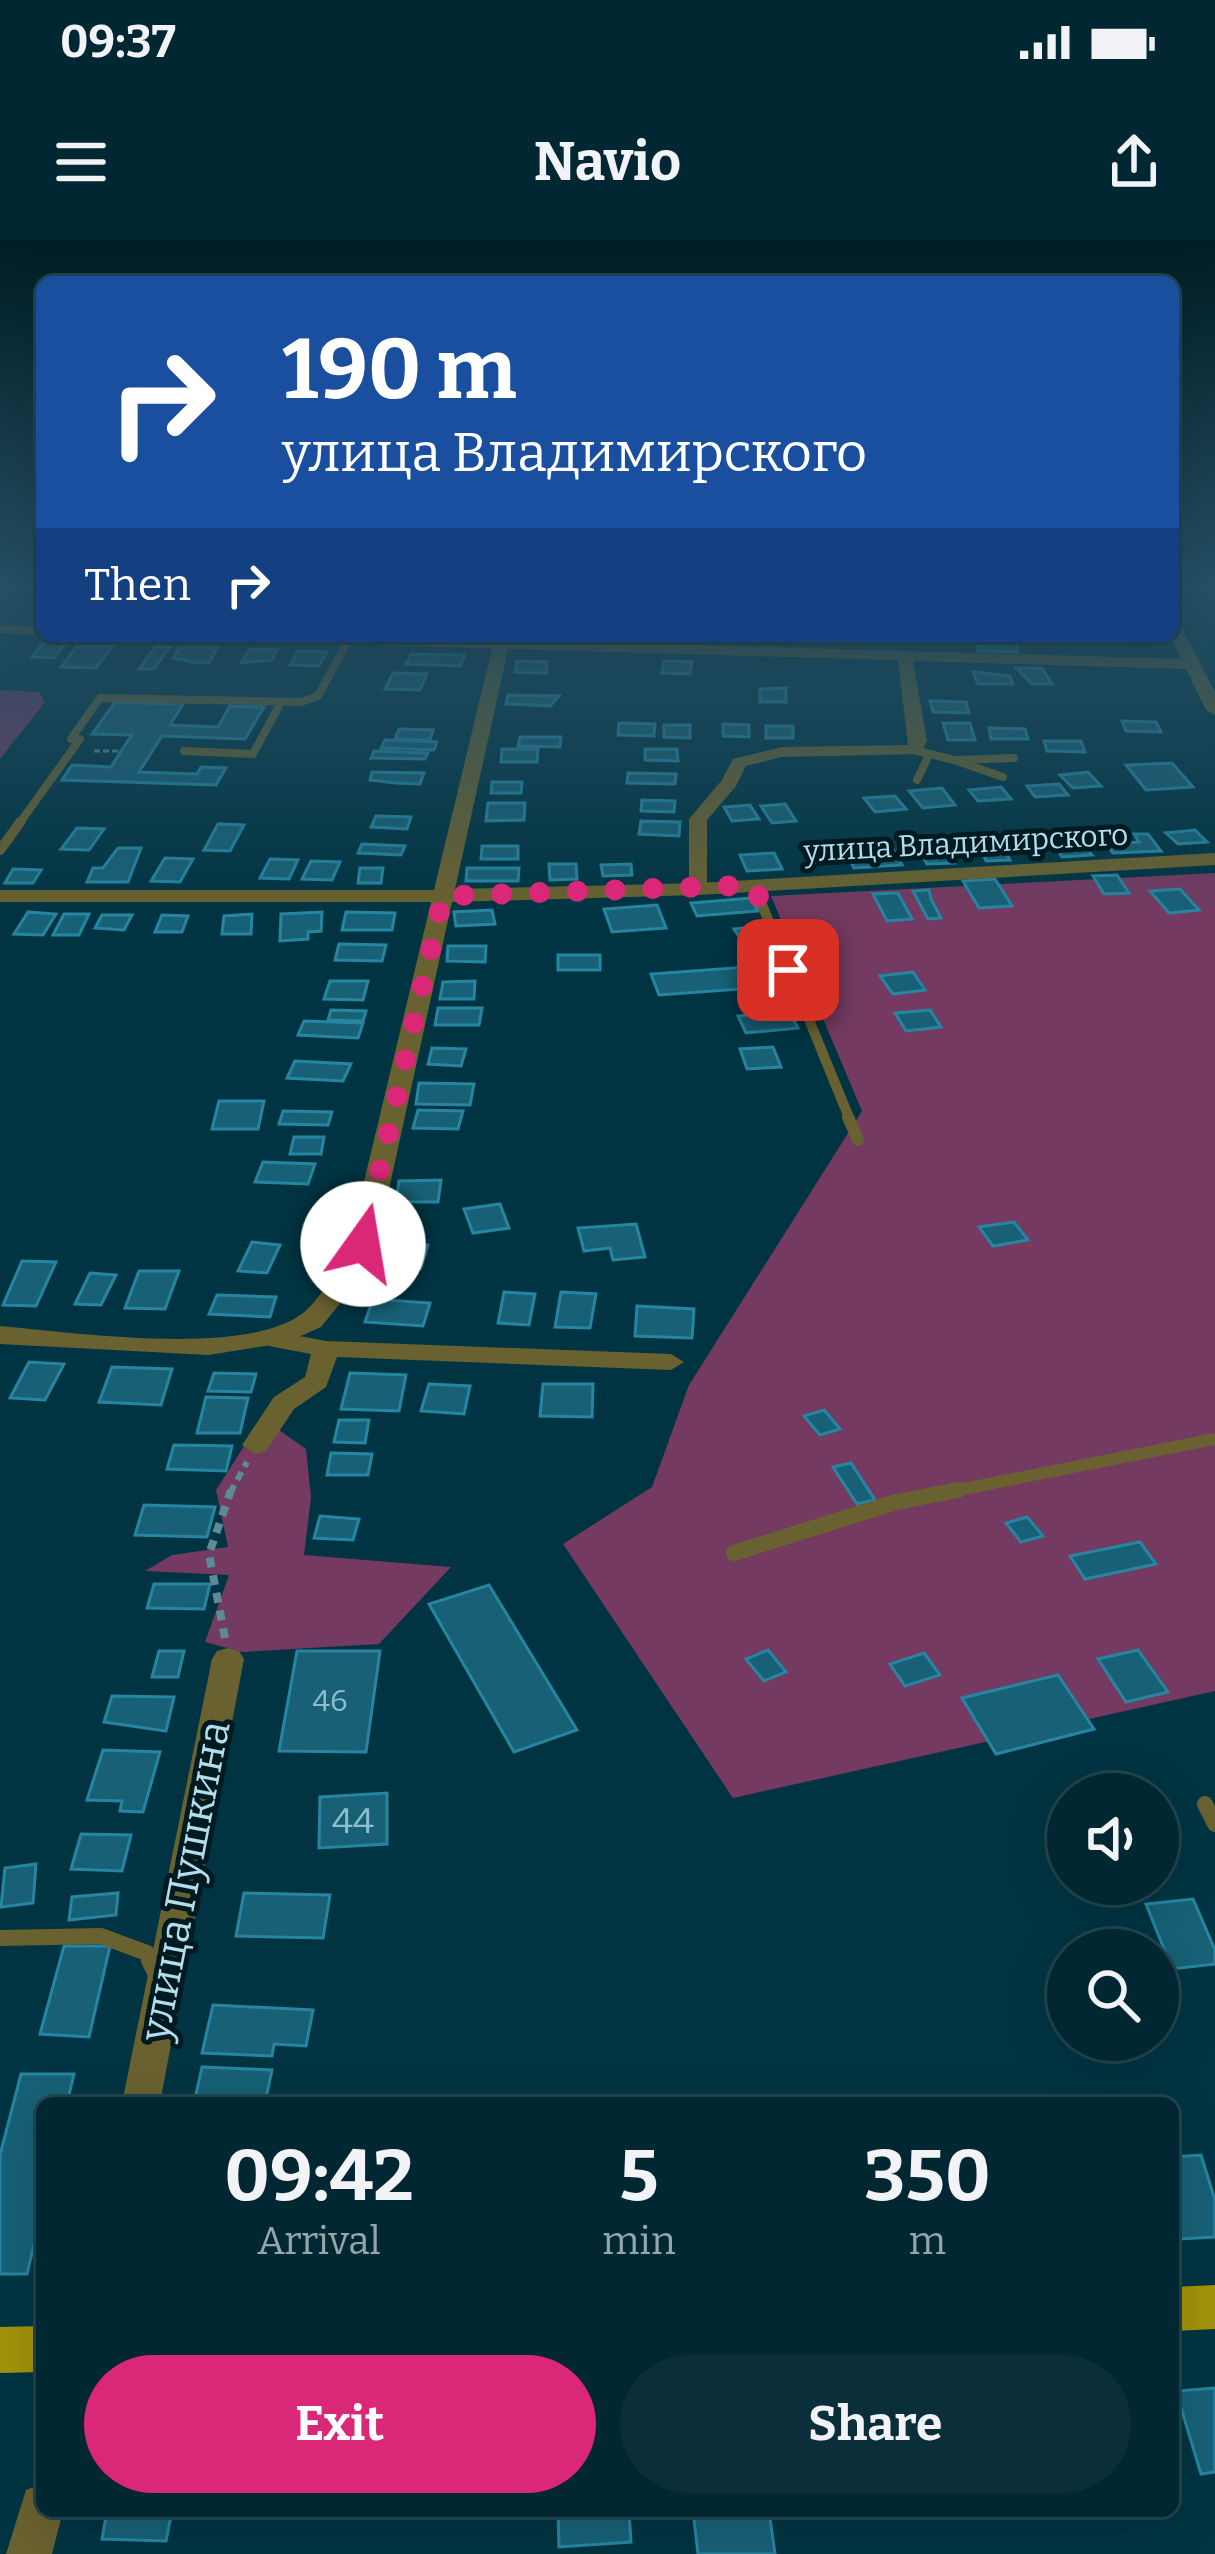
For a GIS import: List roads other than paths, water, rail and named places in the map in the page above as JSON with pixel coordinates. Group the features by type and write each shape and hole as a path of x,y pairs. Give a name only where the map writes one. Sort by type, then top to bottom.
{"main road":[{"path":"1179,2308 1215,2307"},
{"path":"0,2350 36,2349"}],"street":[{"path":"278,1340 310,1322 363,1244 489,695"},
{"path":"698,889 698,819 730,782 739,763 782,752 921,754 911,695"},
{"name":"улица Владимирского","path":"0,896 443,896 698,889 1215,859"},
{"path":"0,1336 217,1346 278,1340 326,1349 671,1361"},
{"path":"256,1444 284,1403 317,1382 326,1349"},
{"name":"улица Пушкина","path":"142,2097 228,1659"},
{"path":"29,2554 39,2517"}],"lane":[{"path":"0,850 80,739 71,739 100,698 280,704 319,695"},
{"path":"184,752 253,754 280,704"},
{"path":"917,780 921,754 1003,777"},
{"path":"954,760 1014,758"},
{"path":"754,885 858,1140"},
{"path":"734,1553 896,1502 1215,1439"},
{"path":"1205,1804 1215,1824"},
{"path":"0,1938 101,1936 147,1953 166,1990"}]}
